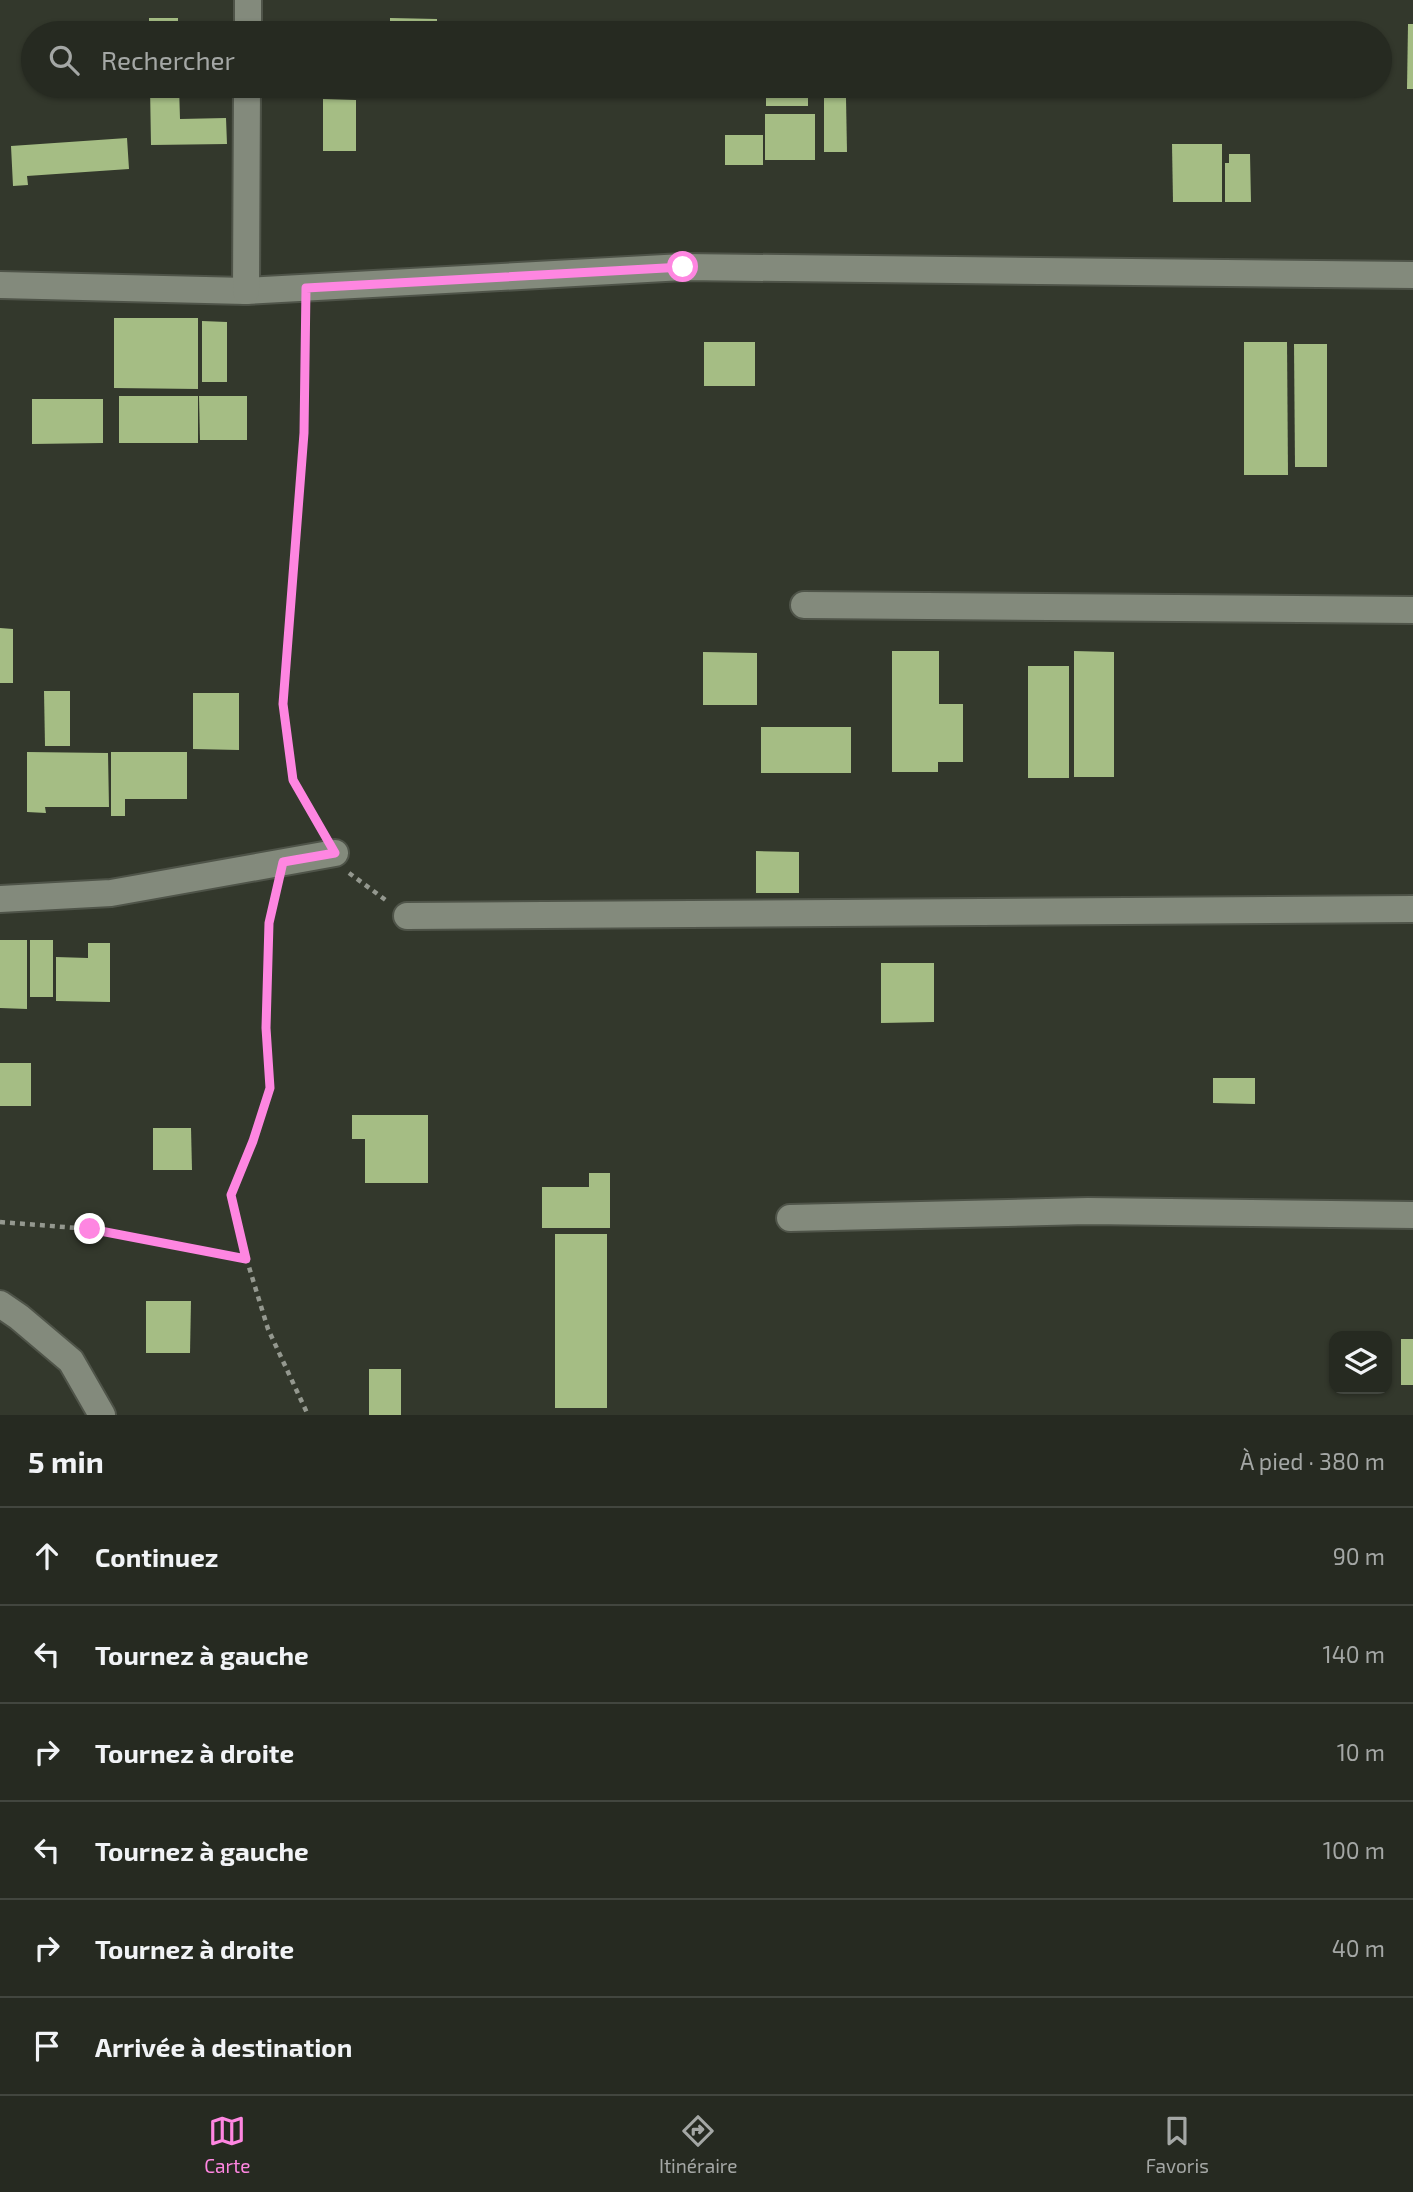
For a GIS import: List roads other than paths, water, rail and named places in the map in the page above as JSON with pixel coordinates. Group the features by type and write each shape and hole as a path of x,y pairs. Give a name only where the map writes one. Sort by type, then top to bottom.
{"street":[{"path":"248,0 248,21"},
{"path":"246,291 247,98"},
{"path":"0,285 246,291 683,267 1413,275"},
{"path":"804,604 1413,610"},
{"path":"0,899 111,893 335,853"},
{"path":"407,916 1413,909"},
{"path":"790,1218 1088,1210 1413,1214"},
{"path":"0,1304 71,1361 102,1415"}]}
